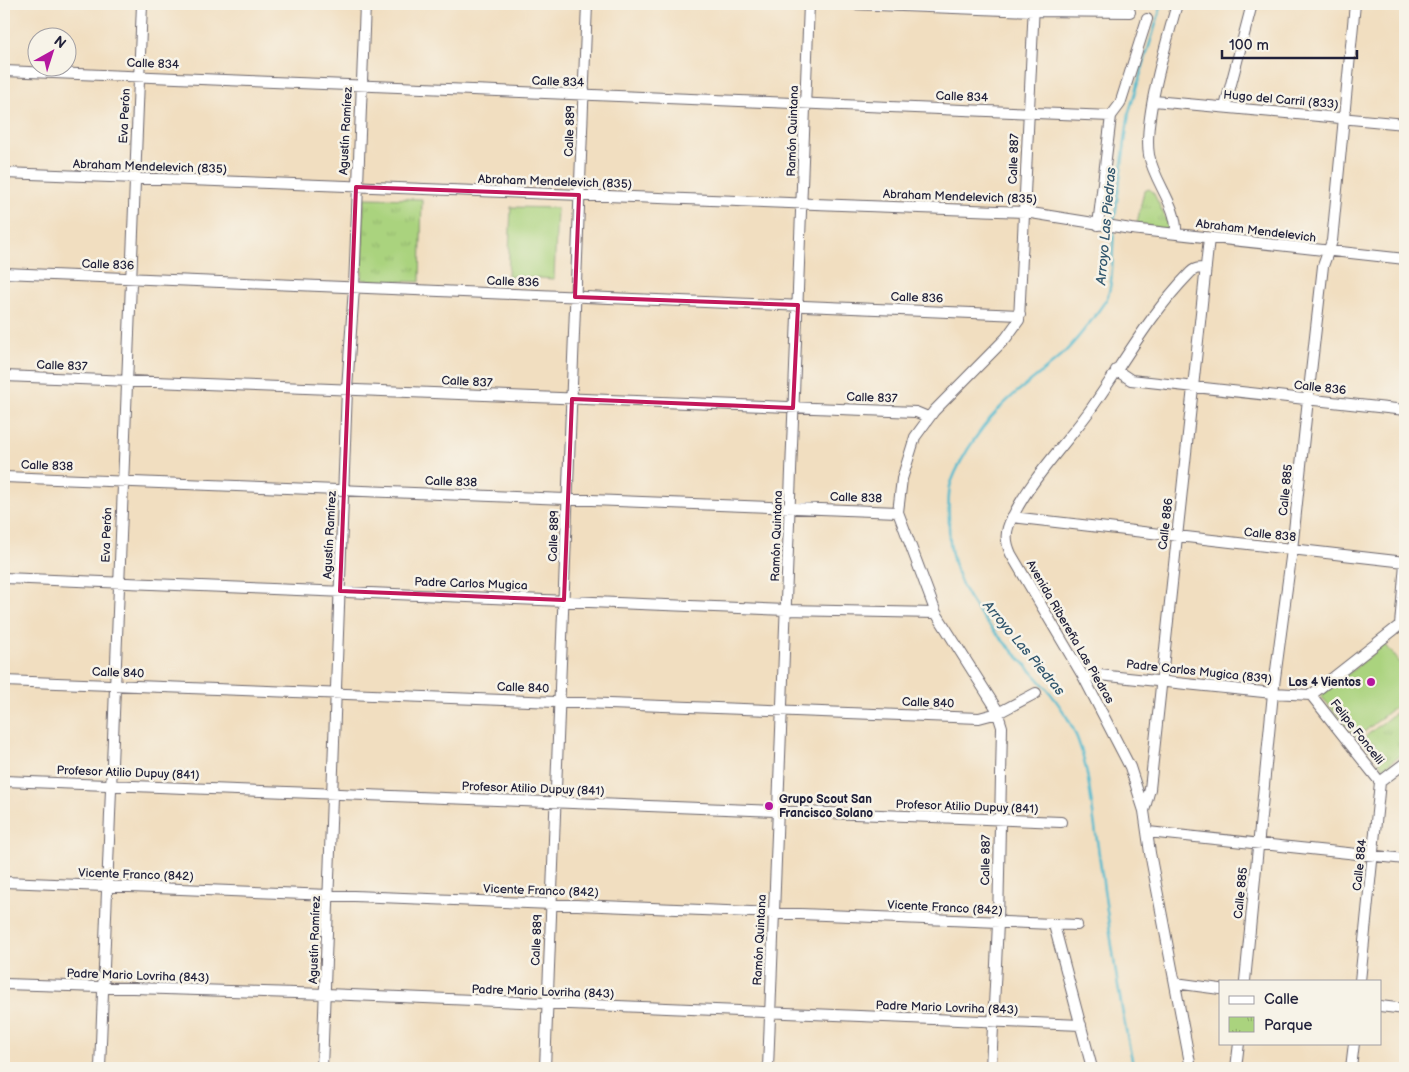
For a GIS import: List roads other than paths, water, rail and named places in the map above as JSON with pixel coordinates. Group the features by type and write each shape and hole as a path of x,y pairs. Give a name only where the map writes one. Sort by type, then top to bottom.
{"street":[{"name":"Eva Perón","path":"100,1068 142,4"},
{"name":"Agustín Ramírez","path":"322,1068 348,389 354,288 356,188 365,4"},
{"name":"Calle 889","path":"545,1068 587,4"},
{"name":"Ramón Quintana","path":"768,1068 793,408 807,104 809,4"},
{"path":"851,4 1130,12"},
{"path":"1176,234 1174,218 1149,157 1148,141 1154,101 1178,4"},
{"path":"1225,107 1252,4"},
{"name":"Calle 885","path":"1245,980 1273,693 1292,550 1323,266 1332,241 1355,4"},
{"name":"Calle 887","path":"1020,315 1033,8"},
{"path":"1101,225 1111,116 1120,104 1147,19"},
{"name":"Calle 834","path":"4,71 1111,116"},
{"name":"Hugo del Carril (833)","path":"1154,101 1405,124"},
{"name":"Abraham Mendelevich (835)","path":"4,173 356,188 1025,212 1052,215 1101,225"},
{"name":"Abraham Mendelevich","path":"1101,225 1328,252 1405,259"},
{"name":"Calle 886","path":"1144,811 1150,789 1160,680 1194,388 1209,238"},
{"name":"Avenida Ribereña Las Piedras","path":"1191,1068 1150,853 1144,811 1130,767 1084,678 1011,554 1006,539 1012,517 1047,462 1088,413 1116,370 1189,274 1196,268 1206,268"},
{"name":"Calle 836","path":"4,273 1020,315"},
{"path":"998,713 936,613 898,512 909,451 915,436 928,418 1013,330 1020,315"},
{"name":"Calle 836","path":"1116,370 1131,380 1405,410"},
{"name":"Calle 837","path":"4,376 348,389 572,400 916,412 928,418"},
{"name":"Calle 838","path":"4,477 898,512"},
{"name":"Calle 838","path":"1012,517 1405,562"},
{"name":"Felipe Foncelli","path":"1380,782 1311,695 1403,629 1405,562"},
{"name":"Padre Carlos Mugica","path":"4,578 786,610 936,613"},
{"name":"Padre Carlos Mugica (839)","path":"1084,678 1099,675 1273,693 1311,695"},
{"name":"Calle 840","path":"4,681 979,718 998,713 1036,693"},
{"name":"Calle 887","path":"991,1068 998,923 1002,733 998,713"},
{"path":"1380,782 1405,763"},
{"name":"Profesor Atilio Dupuy (841)","path":"4,781 1061,822"},
{"name":"Calle 884","path":"1360,980 1380,782"},
{"path":"1148,832 1259,842 1405,859"},
{"name":"Vicente Franco (842)","path":"4,882 1077,925"},
{"path":"1054,925 1092,1068"},
{"path":"1175,982 1219,989"},
{"name":"Padre Mario Lovriha (843)","path":"4,984 326,994 547,1005 1081,1025"},
{"path":"1382,1006 1405,1009"},
{"path":"1236,1068 1239,1044"},
{"path":"1351,1068 1354,1044"}],"waterway":[{"name":"Arroyo Las Piedras","path":"1114,223 1129,112 1162,4"},
{"name":"Arroyo Las Piedras","path":"1114,228 1112,276 1106,300 1085,329 1062,355 999,408 983,428 968,450 951,483 949,522 952,555 961,582 975,607 992,629 1051,694 1068,719 1080,746 1090,790 1117,981 1134,1068"}],"place":[{"name":"Los 4 Vientos","path":"1371,682"},
{"name":"Grupo Scout San Francisco Solano","path":"769,806"}]}
